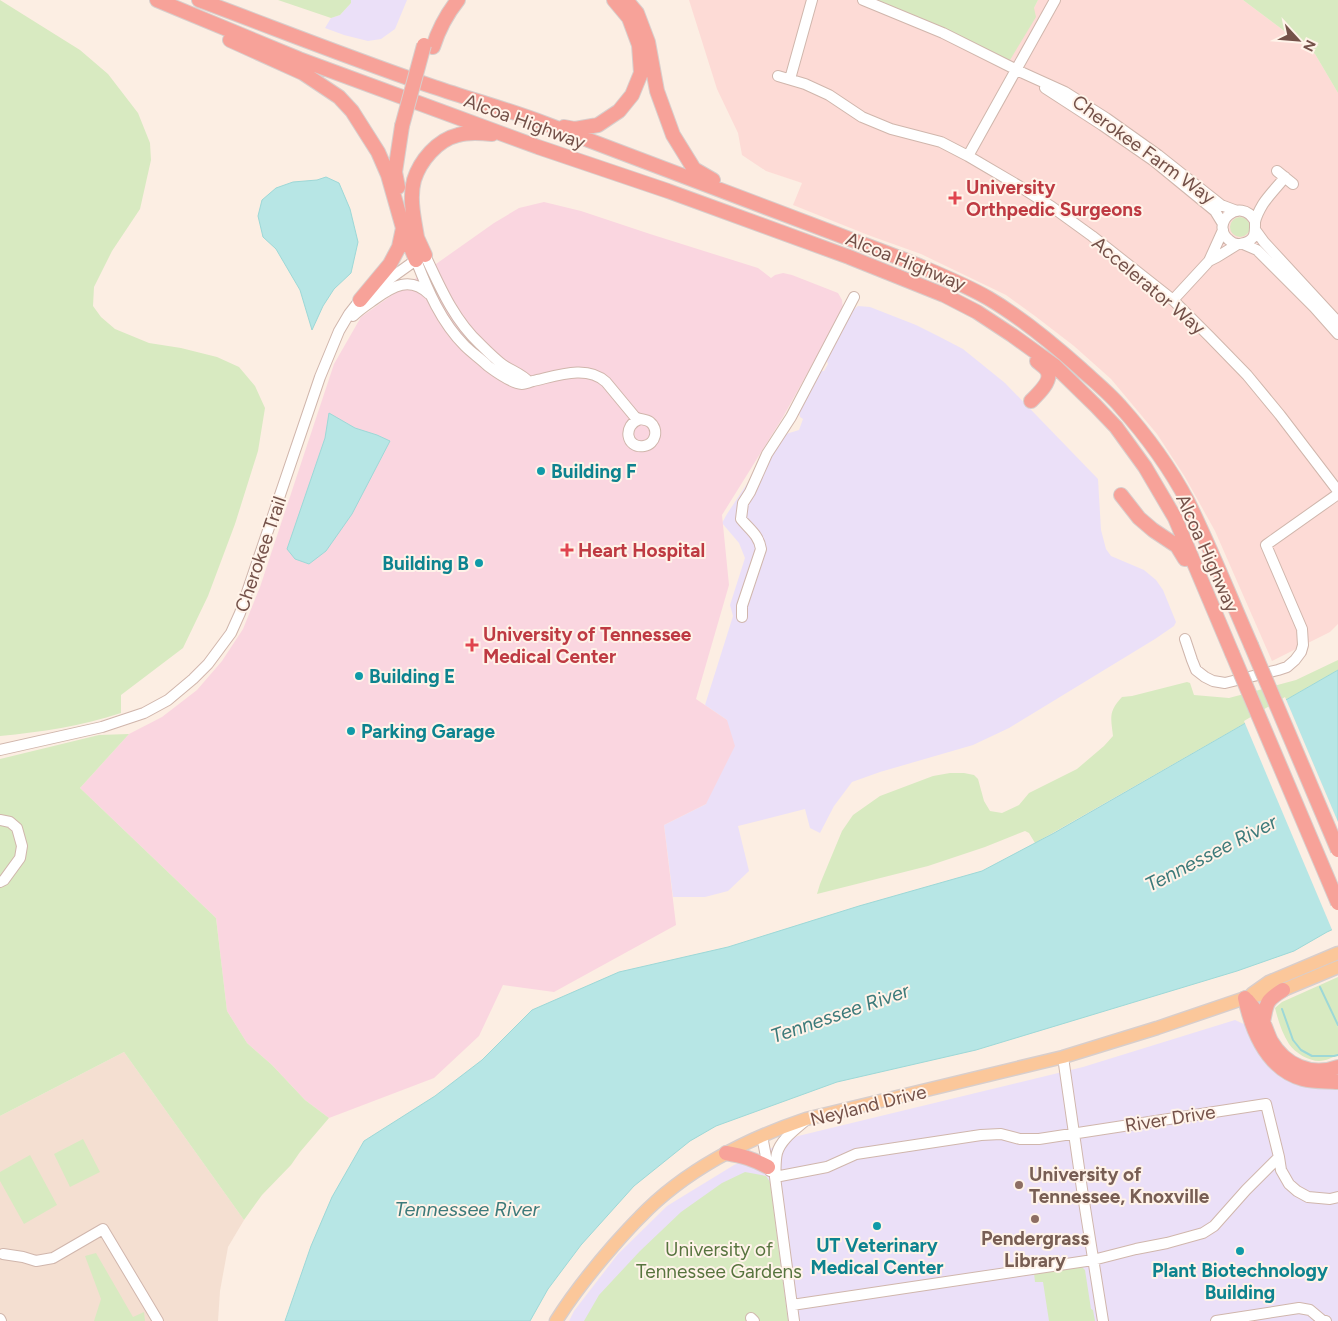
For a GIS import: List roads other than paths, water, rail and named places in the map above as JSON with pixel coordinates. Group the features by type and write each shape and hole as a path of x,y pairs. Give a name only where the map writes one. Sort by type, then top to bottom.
{"highway":[{"path":"152,0 187,20 304,73 339,98 352,111 378,152 388,175 403,228 420,258"},
{"name":"Alcoa Highway","path":"157,0 299,59 508,136 720,209 944,295 972,309 1012,334 1055,366 1116,427 1145,467 1175,518 1338,903"},
{"name":"Alcoa Highway","path":"199,0 436,87 546,124 905,260 987,297 1023,320 1059,349 1119,405 1165,465 1187,501 1219,571 1338,850"},
{"path":"360,300 390,264 399,246 403,228 395,172 428,46 430,25 446,0"},
{"path":"428,46 458,0"},
{"path":"546,124 575,129 598,125 619,111 632,94 641,73 639,45 629,18 614,0"},
{"path":"626,0 637,13 648,42 657,91 673,135 694,169 736,192 836,234"},
{"path":"407,127 402,171 405,200 410,221 418,237"},
{"path":"420,258 412,202 414,181 421,164 436,146 457,135 482,133 508,136"},
{"path":"890,273 1004,337 1046,369 1049,373 1049,378 1042,390 1031,401"},
{"path":"1121,495 1139,518 1177,546 1188,565 1213,622 1222,630"},
{"path":"1263,1022 1266,1004 1272,997 1283,990"},
{"path":"1246,998 1263,1022 1275,1047 1293,1064 1312,1071 1323,1071 1338,1067"},
{"path":"1246,998 1249,1017 1260,1042 1278,1066 1294,1076 1305,1080 1338,1082"},
{"path":"726,1153 755,1160 772,1172"}],"main road":[{"name":"Neyland Drive","path":"1246,998 1268,982 1338,953"},
{"name":"Neyland Drive","path":"556,1321 598,1263 641,1216 674,1187 726,1153 762,1136 806,1120 1063,1057 1246,998 1283,990 1338,967"}],"street":[{"path":"790,79 812,0"},
{"name":"Cherokee Farm Way","path":"863,0 943,32 1065,92 1158,154 1221,205 1240,211"},
{"path":"968,156 1020,71 1055,0"},
{"name":"Cherokee Farm Way","path":"1020,71 1154,161 1216,211 1223,227"},
{"name":"Accelerator Way","path":"778,76 829,94 862,117 891,129 941,142 968,156 1052,207 1092,236 1173,300 1252,382 1280,415 1338,492"},
{"path":"1209,261 1251,239 1263,204 1281,174 1293,184"},
{"path":"1173,300 1209,261 1228,215 1263,204"},
{"path":"1240,211 1252,217 1264,242 1338,322"},
{"path":"1223,227 1228,240 1257,250 1338,334"},
{"path":"420,258 430,296"},
{"path":"420,258 464,325 479,343 504,365 524,376 529,382"},
{"name":"Cherokee Trail","path":"0,750 102,727 144,713 168,700 194,679 208,664 231,633 240,613 320,377 339,331 360,300 420,258"},
{"path":"339,331 361,308 396,286 405,284 415,285 422,288 430,296 464,346 503,376 522,384 566,373 585,373 597,380 635,422"},
{"path":"742,617 742,606 761,549 760,542 741,519 744,503 767,454 791,417 854,297"},
{"path":"1185,639 1196,670 1205,677 1219,682 1225,683 1278,670 1287,667 1295,660 1303,645 1302,629 1266,545 1338,492"},
{"path":"0,820 10,822 17,828 22,846 20,858 4,880 0,882"},
{"path":"1063,1057 1103,1321"},
{"name":"River Drive","path":"772,1172 827,1167 856,1154 985,1134 1001,1134 1028,1140 1049,1138 1074,1132 1266,1104 1279,1157"},
{"path":"772,1172 778,1149 806,1120"},
{"path":"762,1136 772,1172 794,1321"},
{"path":"1279,1157 1281,1170 1289,1184 1297,1191 1308,1197 1338,1197"},
{"path":"792,1305 1093,1260 1203,1233 1214,1226 1279,1157"},
{"path":"1,1254 36,1260 53,1258 103,1229 158,1321"},
{"path":"1216,1321 1300,1308 1310,1310 1326,1321"}],"water":[{"path":"326,177 339,183 350,209 358,242 351,273 334,289 323,306 312,330 300,290 276,249 263,237 258,216 262,200 276,188 293,182 317,180"},
{"path":"329,413 355,428 390,441 352,514 326,551 309,564 295,559 287,549 325,438"},
{"name":"Tennessee River","path":"1338,670 1338,927 1294,951 1237,971 976,1050 837,1082 716,1126 690,1141 634,1186 581,1245 548,1289 530,1321 285,1321 311,1246 332,1197 364,1141 435,1096 482,1060 532,1010 619,972 728,947 859,906 982,871 1054,833"}],"waterway":[{"path":"1320,987 1338,1025"},
{"path":"1282,1009 1293,1040 1301,1050 1312,1056 1338,1055"}],"place":[{"name":"University Orthpedic Surgeons","path":"955,198"},
{"name":"Building F","path":"541,471"},
{"name":"Heart Hospital","path":"567,550"},
{"name":"Building B","path":"479,563"},
{"name":"University of Tennessee Medical Center","path":"472,645"},
{"name":"Building E","path":"359,676"},
{"name":"Parking Garage","path":"351,731"},
{"name":"University of Tennessee, Knoxville","path":"1019,1185"},
{"name":"Pendergrass Library","path":"1035,1219"},
{"name":"UT Veterinary Medical Center","path":"877,1226"},
{"name":"Plant Biotechnology Building","path":"1240,1251"}],"park label":[{"name":"University of Tennessee Gardens","path":"719,1260"}]}
